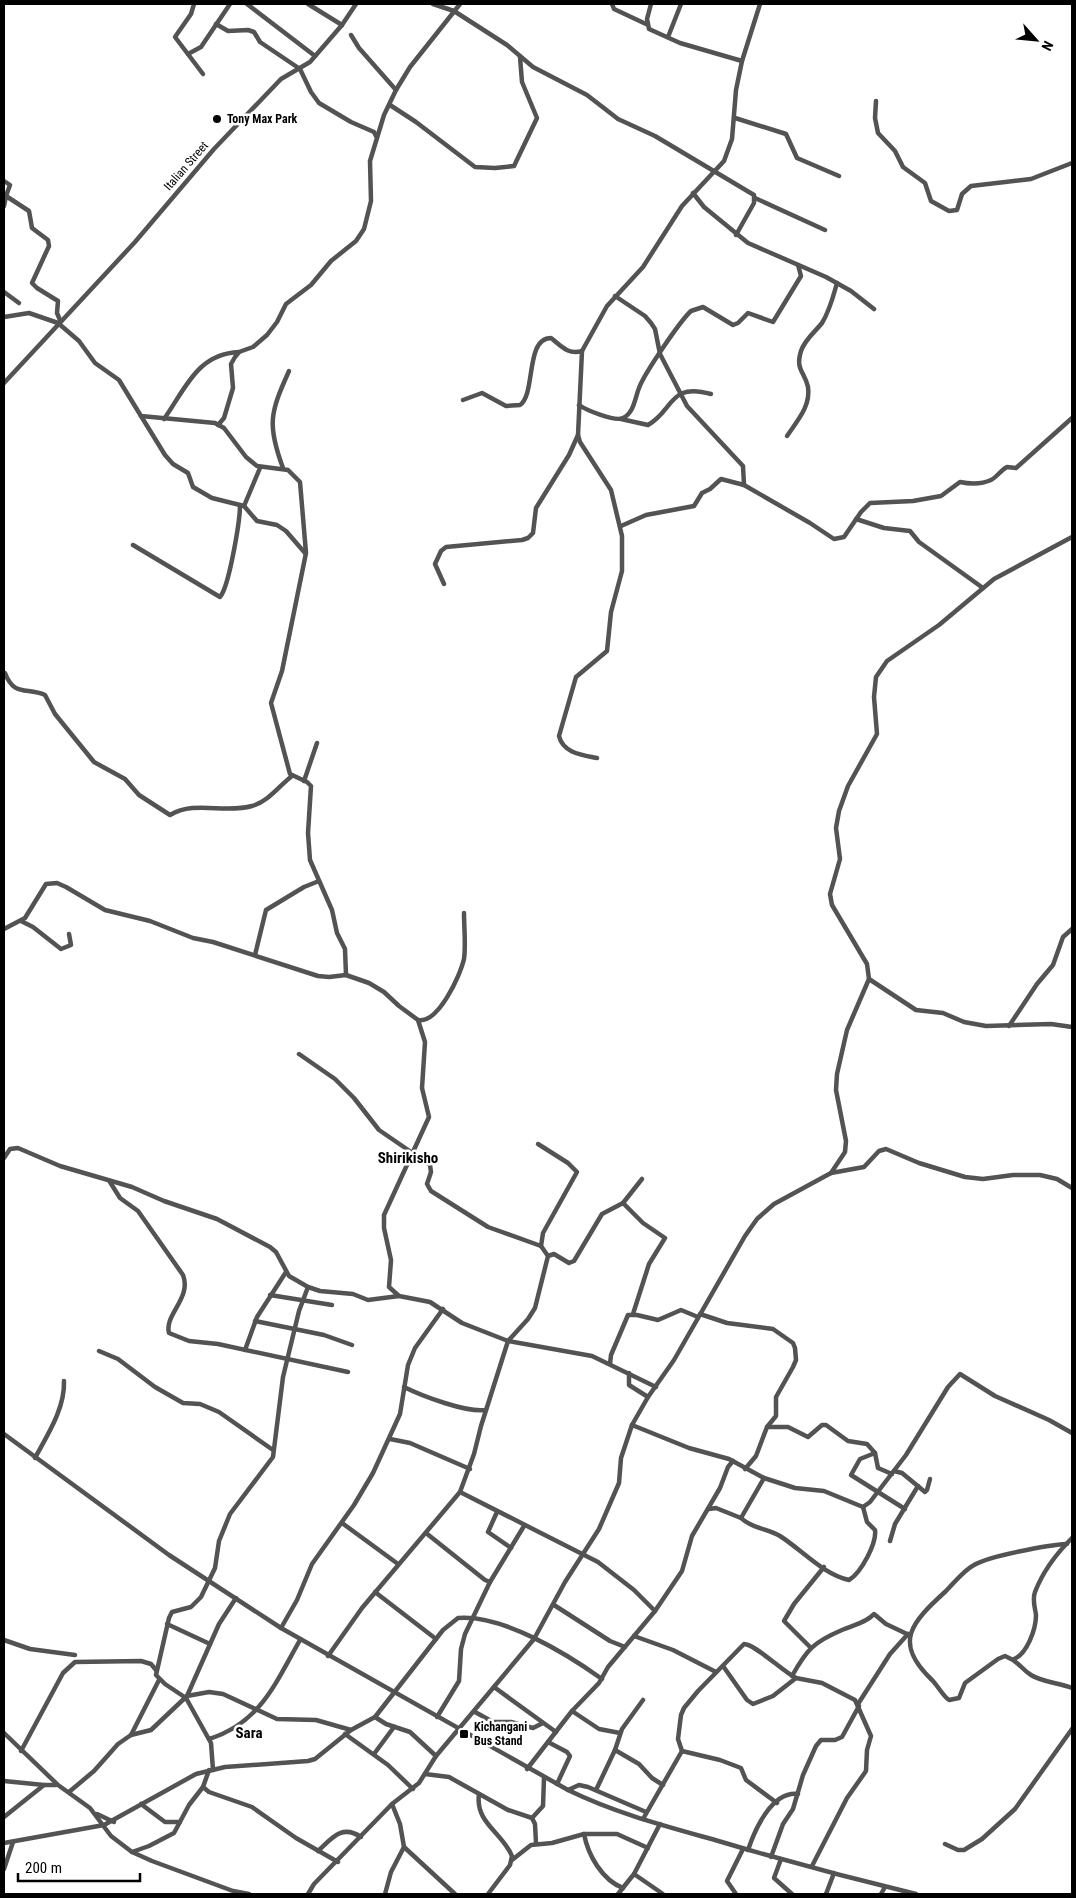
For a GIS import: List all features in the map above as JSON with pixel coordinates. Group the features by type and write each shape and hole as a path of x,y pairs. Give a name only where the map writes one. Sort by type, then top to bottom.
{"street":[{"path":"194,4 188,18 175,35 203,74"},
{"path":"188,54 197,50 230,4"},
{"path":"247,4 315,56"},
{"path":"308,4 342,24"},
{"name":"Italian Street","path":"4,383 147,227 208,156 274,86 300,69 315,56 356,4"},
{"path":"433,4 454,11 507,45 520,57 550,77 587,95 618,119 655,136 751,192 755,198 825,230"},
{"path":"164,418 202,365 219,354 239,352 253,347 267,335 277,322 286,304 311,285 331,261 356,241 364,229 370,212 370,161 376,136 396,90 410,67 460,4"},
{"path":"612,4 614,9 646,24 649,29 742,61"},
{"path":"646,24 651,4"},
{"path":"668,37 682,4"},
{"path":"597,758 570,750 560,740 559,731 576,677 607,651 611,612 622,571 621,526 611,490 582,448 578,434 582,351 602,314 615,296 643,267 664,232 693,193 714,172 729,151 735,118 736,90 742,61 760,4"},
{"path":"216,24 228,31 251,31 260,42 300,69 311,92 319,103 351,122 372,131 376,136"},
{"path":"350,35 396,90"},
{"path":"390,105 416,122 475,167 514,166 537,118 522,82 520,57"},
{"path":"876,101 876,126 881,137 894,151 903,167 925,183 931,201 949,211 957,210 962,194 971,186 1031,179 1072,163"},
{"path":"735,118 786,134 798,158 839,176"},
{"path":"4,181 10,185 4,206"},
{"path":"693,193 704,207 736,235 761,250 836,283 874,309"},
{"path":"6,196 29,211 32,228 48,240 49,246 32,283 58,300 57,312 59,321"},
{"path":"736,235 755,198"},
{"path":"621,419 633,406 644,376 686,316 696,307 706,308 733,325 738,323 748,313 770,322 775,321 802,276 798,265"},
{"path":"787,436 804,412 807,400 808,388 799,365 802,349 831,306 836,283"},
{"path":"4,292 19,303"},
{"path":"615,296 645,316 651,323 660,354 681,394 694,415 743,466 744,485"},
{"path":"4,317 29,313 59,321 79,341 96,363 119,380 165,455 173,464 188,473 193,487 212,498 242,506 254,520 273,523 282,528 306,554"},
{"path":"463,400 482,393 506,406 520,406 527,395 536,350 543,341 551,338 565,350 582,351"},
{"path":"218,425 224,418 234,388 231,364 239,352"},
{"path":"283,468 272,440 274,409 289,371"},
{"path":"579,405 586,410 648,426 656,420 670,401 681,394 699,391 711,394"},
{"path":"141,416 218,425 230,435 246,457 260,468 283,468 296,476 302,487 306,554 282,671 271,703 272,713 292,776"},
{"path":"621,526 646,516 694,506 702,493 709,490 722,479 744,485 834,539 840,539 866,506 873,502 913,501 938,497 946,494 960,482 971,485 990,481 1006,467 1016,468 1072,418"},
{"path":"444,584 435,564 441,551 446,547 522,540 533,533 533,518 536,508 578,434"},
{"path":"133,545 220,597 224,591 242,506 260,468"},
{"path":"856,519 884,528 910,530 919,542 983,588"},
{"path":"831,1173 843,1158 846,1146 836,1090 837,1074 847,1030 869,979 867,964 832,906 830,894 840,859 836,828 839,812 848,786 877,734 874,697 876,677 887,661 939,625 983,588 1016,566 1072,537"},
{"path":"5,673 10,683 16,689 45,695 55,714 94,762 126,779 139,795 170,815 191,807 218,810 254,806 292,776"},
{"path":"304,780 317,743"},
{"path":"292,776 310,784 312,791 308,844 310,860 332,910 337,933 345,949 346,975"},
{"path":"255,955 266,910 304,887 319,881"},
{"path":"4,930 21,921 46,884 58,883 105,910 150,921 193,938 213,942 325,977 346,975 379,988 418,1020 424,1021 430,1018 455,985 464,959 464,913"},
{"path":"21,921 33,927 61,950 71,945 69,934"},
{"path":"1009,1026 1037,984 1053,965 1063,937 1072,929"},
{"path":"869,979 916,1010 943,1013 975,1024 1009,1026 1051,1024 1072,1027"},
{"path":"399,1296 389,1287 388,1282 391,1260 384,1221 390,1200 429,1117 422,1088 425,1042 418,1020"},
{"path":"299,1054 340,1083 379,1130 413,1152 431,1168 427,1184 431,1191 488,1227 541,1246 548,1256 535,1308 528,1319 508,1341 470,1469 460,1492 375,1592 328,1656"},
{"path":"538,1144 568,1163 577,1172 544,1233 541,1246"},
{"path":"4,1158 10,1149 18,1148 60,1166 132,1187 238,1229 270,1247 276,1252 286,1272 292,1279 308,1287 326,1292 353,1294 368,1300 399,1296 423,1299 443,1309 462,1323 508,1341 592,1356 656,1387"},
{"path":"308,1894 323,1875 338,1862 392,1804 413,1789 436,1756 475,1712 534,1639 599,1529 616,1490 621,1458 632,1425 648,1397 674,1360 745,1236 757,1220 774,1204 831,1173 864,1167 879,1151 886,1149 919,1163 965,1177 983,1179 1013,1174 1040,1175 1057,1179 1072,1188"},
{"path":"548,1256 554,1254 569,1263 574,1261 602,1214 623,1203 642,1179"},
{"path":"110,1182 120,1198 138,1211 183,1275 186,1286 169,1325 170,1333 189,1341 245,1350 348,1372"},
{"path":"610,1364 609,1359 626,1318 633,1314 649,1264 665,1238 643,1223 623,1203"},
{"path":"245,1350 255,1321 286,1272"},
{"path":"156,1670 167,1624 172,1612 197,1603 210,1581 217,1562 220,1541 230,1514 272,1459 279,1400 287,1359 294,1329 308,1287"},
{"path":"270,1295 332,1305"},
{"path":"280,1628 297,1600 312,1564 364,1490 390,1439 400,1414 408,1365 415,1348 443,1309"},
{"path":"633,1314 658,1320 681,1310 727,1323 768,1328 779,1332 793,1343 796,1360 776,1397 776,1416 767,1427 756,1456 745,1469"},
{"path":"255,1321 324,1335 352,1345"},
{"path":"99,1351 118,1359 155,1387 183,1403 200,1404 219,1412 273,1450"},
{"path":"629,1373 629,1385 648,1397"},
{"path":"863,1507 870,1502 893,1473 948,1387 960,1374 995,1396 1049,1420 1072,1434"},
{"path":"36,1458 56,1419 63,1397 64,1381"},
{"path":"404,1387 479,1411 486,1410"},
{"path":"479,1411 484,1418"},
{"path":"632,1425 689,1448 732,1461 764,1478 795,1488 824,1491 863,1507"},
{"path":"767,1427 788,1427 808,1437 822,1425 826,1425 848,1441 867,1444 875,1453 878,1468 893,1473 902,1473 926,1492 930,1478"},
{"path":"4,1434 169,1555 280,1628 544,1778 589,1800 643,1819 745,1850 916,1894"},
{"path":"390,1439 410,1443 470,1469"},
{"path":"875,1453 860,1459 850,1475 905,1509"},
{"path":"527,1769 572,1712 602,1679 608,1667 655,1611 684,1568 692,1536 732,1461"},
{"path":"741,1518 764,1478"},
{"path":"890,1541 895,1524 918,1486"},
{"path":"460,1492 603,1566 634,1590 655,1611"},
{"path":"708,1509 716,1508 779,1536 842,1579 850,1580 857,1573 875,1539 875,1530 866,1522 863,1507"},
{"path":"496,1512 488,1532 511,1548"},
{"path":"342,1522 398,1564"},
{"path":"437,1717 459,1681 463,1641 472,1618 490,1582 524,1526"},
{"path":"426,1533 490,1582"},
{"path":"1014,1659 1022,1653 1034,1627 1036,1614 1033,1597 1038,1585 1050,1563 1072,1538"},
{"path":"771,1857 783,1824 793,1809 803,1775 819,1741 842,1737 885,1662 912,1630 928,1607 974,1564 1067,1544"},
{"path":"810,1647 784,1621 794,1604 824,1567"},
{"path":"375,1592 436,1639"},
{"path":"69,1792 94,1771 118,1744 130,1735 151,1730 187,1697 210,1644 236,1598"},
{"path":"554,1606 610,1641 625,1647"},
{"path":"723,1666 753,1704 773,1696 794,1677 810,1647 867,1620 874,1614 886,1624 907,1634"},
{"path":"4,1842 104,1826 114,1822 140,1804 186,1778 211,1770 308,1761 321,1754 351,1730 374,1717 436,1639 454,1620 472,1618 501,1625 563,1653 602,1679"},
{"path":"167,1624 210,1644"},
{"path":"912,1630 909,1640 912,1658 917,1666 949,1700 959,1698 965,1683 1001,1657 1014,1659 1031,1675 1053,1684 1072,1688"},
{"path":"634,1636 673,1650 716,1672"},
{"path":"4,1640 30,1648 75,1655"},
{"path":"209,1739 229,1733 257,1711 300,1640"},
{"path":"643,1819 682,1751 678,1739 681,1715 688,1702 746,1643 794,1677 822,1682 855,1700 859,1705 871,1736 867,1750 868,1767 847,1798 812,1866"},
{"path":"21,1751 64,1673 75,1662 141,1661 151,1664 156,1670 159,1680 187,1697 209,1739 212,1751 211,1770 203,1787 189,1805 172,1834 149,1846 132,1852"},
{"path":"130,1735 159,1680"},
{"path":"494,1687 556,1732"},
{"path":"187,1697 209,1692 223,1694 278,1719 316,1720 351,1730"},
{"path":"596,1790 615,1750 620,1733 643,1700"},
{"path":"475,1712 493,1722 516,1722 533,1728 543,1723"},
{"path":"572,1712 599,1729 620,1733"},
{"path":"374,1717 394,1727 410,1732 436,1756"},
{"path":"374,1754 394,1727"},
{"path":"945,1844 958,1850 964,1850 982,1839 1015,1809 1072,1729"},
{"path":"4,1733 58,1785 95,1814 116,1840 132,1852 152,1862 232,1891 249,1894"},
{"path":"345,1734 374,1754 401,1776 413,1789"},
{"path":"548,1742 567,1752 570,1756 557,1784"},
{"path":"615,1750 638,1764 652,1778 664,1785"},
{"path":"682,1751 720,1760 741,1768 746,1780 777,1803"},
{"path":"425,1774 447,1776 508,1810 532,1818 535,1824 536,1843"},
{"path":"532,1818 543,1806 544,1778"},
{"path":"4,1781 58,1785"},
{"path":"4,1817 44,1785"},
{"path":"568,1790 579,1785 596,1790 646,1812"},
{"path":"203,1787 209,1792 252,1807 296,1838 338,1862"},
{"path":"479,1794 480,1815 510,1852 512,1860"},
{"path":"736,1894 727,1881 764,1817 786,1794 798,1794"},
{"path":"140,1804 165,1822 180,1822"},
{"path":"385,1894 391,1872 404,1847 400,1824 392,1804"},
{"path":"95,1814 114,1822"},
{"path":"618,1894 634,1874 660,1824"},
{"path":"318,1850 342,1831 351,1831 361,1837"},
{"path":"488,1894 512,1860 530,1845 536,1843 552,1843 584,1834 617,1834 648,1848"},
{"path":"584,1834 591,1855 604,1874 613,1884 622,1888"},
{"path":"4,1869 13,1842"},
{"path":"404,1847 455,1894"},
{"path":"781,1859 774,1878 792,1894"},
{"path":"826,1894 834,1873"},
{"path":"634,1874 663,1894"},
{"path":"881,1894 885,1887"}],"place":[{"name":"Tony Max Park","path":"217,119"},
{"name":"Kichangani Bus Stand","path":"464,1734"}],"district":[{"name":"Shirikisho","path":"408,1158"},
{"name":"Sara","path":"249,1733"}]}
